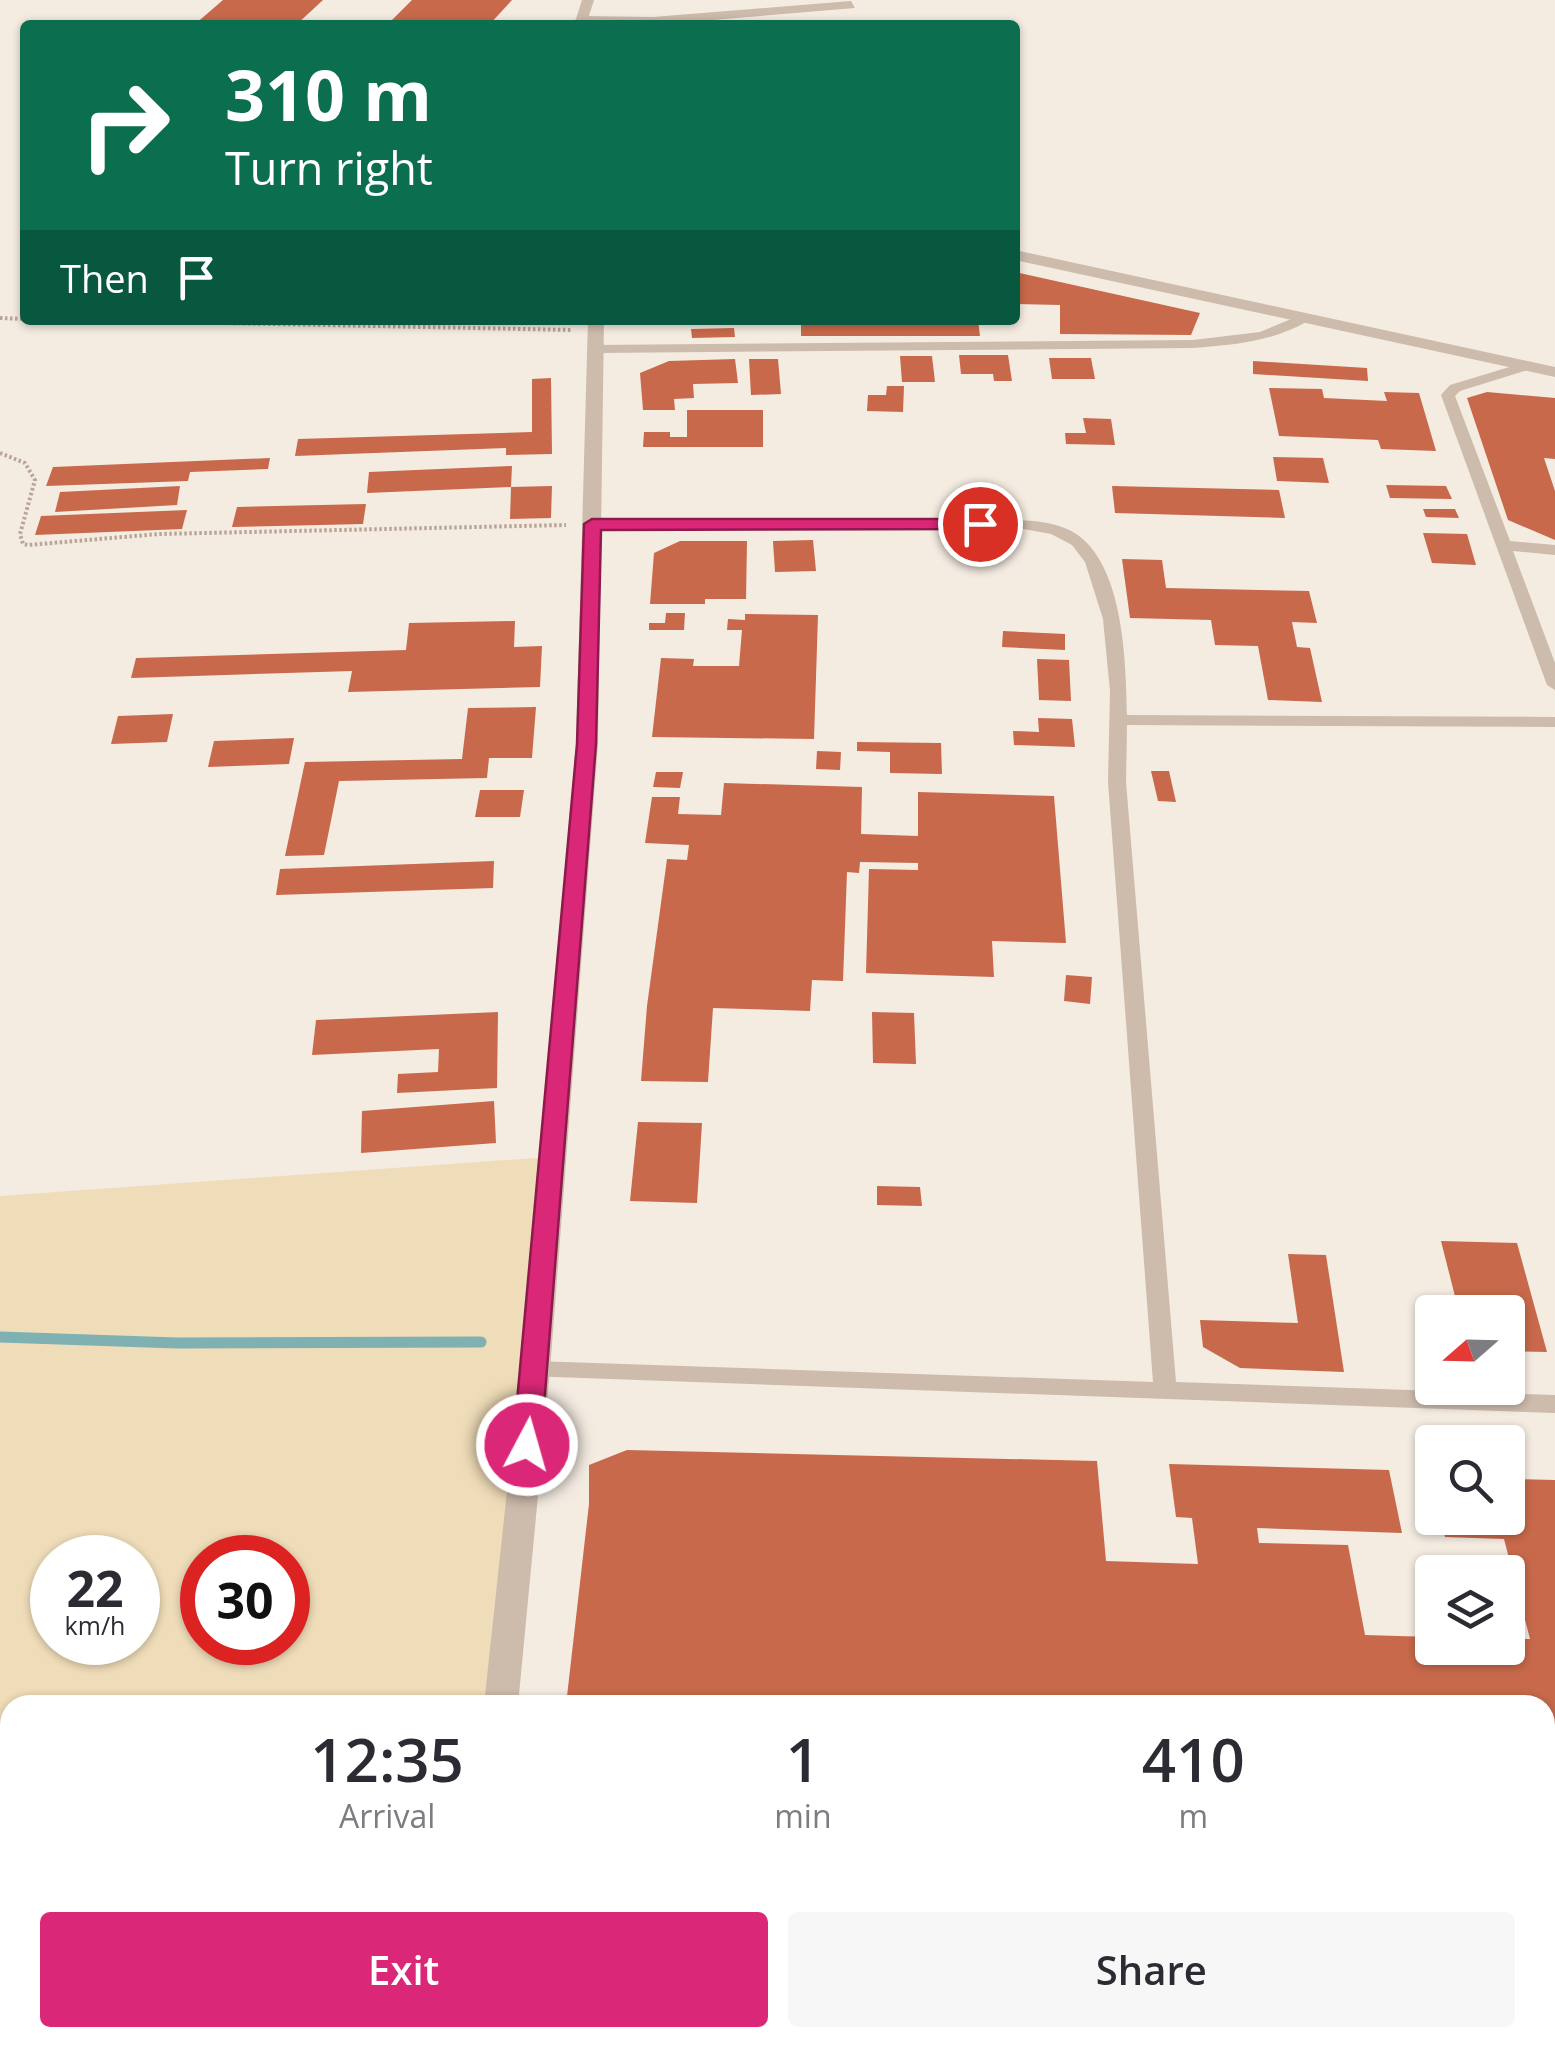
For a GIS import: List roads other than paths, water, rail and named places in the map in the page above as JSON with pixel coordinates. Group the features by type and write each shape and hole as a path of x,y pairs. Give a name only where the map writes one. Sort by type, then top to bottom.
{"street":[{"path":"653,20 852,5"},
{"path":"1020,256 1555,372"},
{"path":"502,1695 534,1370 586,744 596,333"}],"lane":[{"path":"596,333 1193,344 1257,337 1284,330 1301,320"},
{"path":"1526,366 1455,388 1448,395 1555,686"},
{"path":"592,524 1018,524 1057,530 1078,542 1100,574 1107,596 1122,720 1118,782 1165,1390"},
{"path":"1501,545 1555,550"},
{"path":"1122,720 1555,722"},
{"path":"534,1370 1555,1404"}],"waterway":[{"path":"0,1337 177,1343 481,1342"}]}
